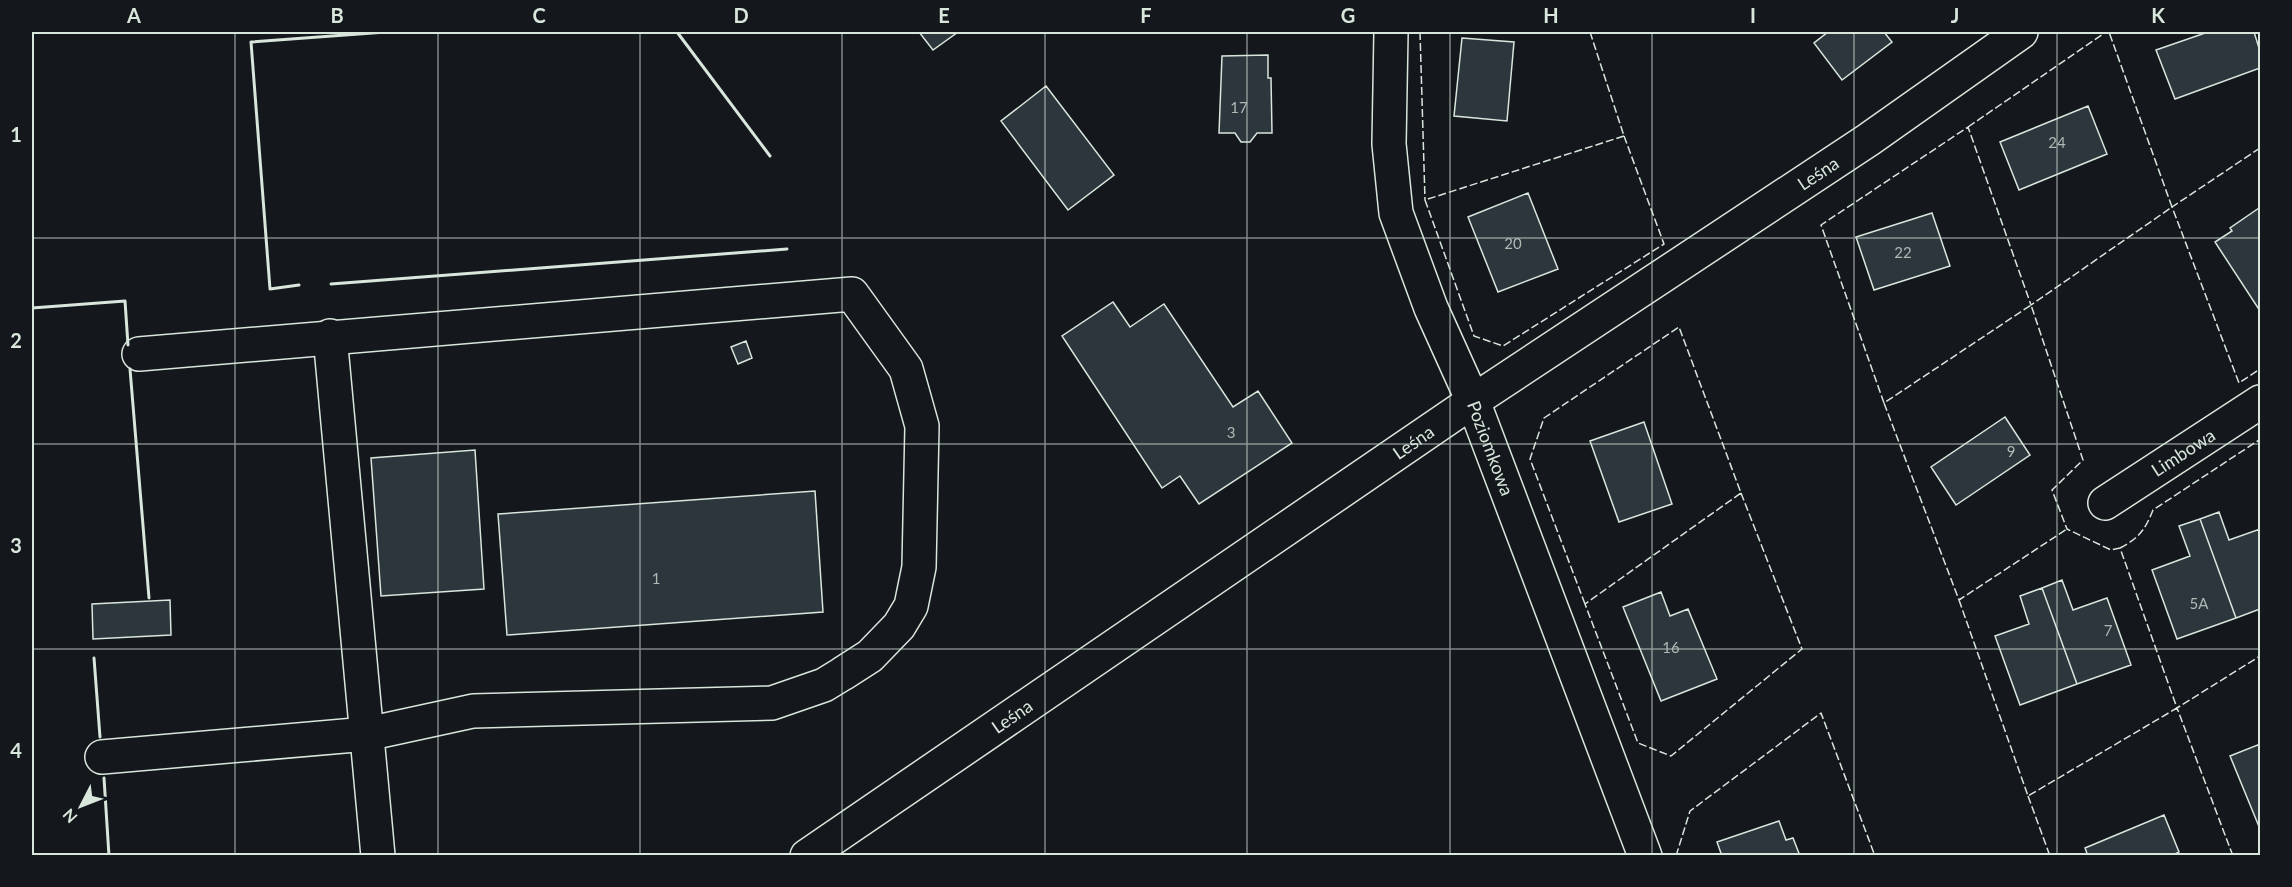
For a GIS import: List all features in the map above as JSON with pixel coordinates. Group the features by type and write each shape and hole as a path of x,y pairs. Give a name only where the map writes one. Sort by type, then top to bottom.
{"street":[{"name":"Poziomkowa","path":"1391,32 1389,144 1396,213 1431,308 1473,401 1645,855"},
{"name":"Leśna","path":"807,855 1473,401 1868,140 2021,32"},
{"path":"102,757 367,734 473,711 772,703 824,685 870,656 899,626 911,606 919,567 922,426 906,369 852,294 330,336 139,354"},
{"path":"330,336 378,855"},
{"name":"Limbowa","path":"2105,504 2260,402"}],"building":[{"path":"919,32 958,32 933,50"},
{"path":"1828,32 1884,32 1892,42 1842,80 1814,43"},
{"path":"2208,32 2254,32 2260,51 2260,68 2175,99 2156,50"},
{"path":"1462,38 1514,42 1507,121 1454,116"},
{"path":"1268,55 1268,78 1271,78 1272,133 1257,133 1250,142 1241,142 1235,133 1219,133 1222,56"},
{"path":"1046,86 1114,175 1068,210 1001,121"},
{"path":"2088,106 2107,154 2019,190 2000,142"},
{"path":"1528,193 1558,269 1498,292 1468,217"},
{"path":"2259,208 2260,311 2215,242 2232,231 2230,228"},
{"path":"1932,213 1950,266 1874,290 1856,237"},
{"path":"1113,302 1130,327 1164,304 1233,407 1258,391 1292,443 1199,504 1180,476 1162,488 1062,336"},
{"path":"746,341 752,358 738,364 731,347"},
{"path":"2005,417 2030,455 1956,505 1931,467"},
{"path":"1644,422 1672,504 1619,522 1590,441"},
{"path":"475,450 484,589 381,596 371,458"},
{"path":"815,491 823,612 507,635 498,514"},
{"path":"2219,512 2229,540 2260,529 2260,609 2236,618 2200,519"},
{"path":"2200,519 2236,618 2177,639 2152,570 2190,556 2179,526"},
{"path":"2062,580 2073,610 2107,598 2131,665 2077,684 2042,588"},
{"path":"2042,588 2077,684 2020,705 1995,636 2029,624 2020,596"},
{"path":"1661,592 1670,616 1688,609 1717,679 1661,701 1623,607"},
{"path":"170,600 171,635 93,639 92,604"},
{"path":"2260,744 2260,829 2230,756"},
{"path":"2164,815 2179,852 2171,856 2088,856 2085,848"},
{"path":"1779,821 1786,840 1793,838 1800,856 1722,856 1717,842"}],"fence":[{"path":"1420,32 1425,200"},
{"path":"1590,32 1624,136"},
{"path":"1968,127 2106,32"},
{"path":"1884,403 1821,225 1968,127 2031,305 2172,207 2109,32"},
{"path":"1624,136 1664,244 1503,346 1474,336 1425,200 1624,136"},
{"path":"2260,148 2172,207 2239,383 2260,369"},
{"path":"1959,600 2028,796 2177,708 2120,548 2111,550 2067,529 2052,490 2083,460 2031,305 1884,403 1959,600 2067,529"},
{"path":"1585,604 1530,459 1544,418 1679,327 1741,493"},
{"path":"2120,548 2141,533 2153,510 2259,440 2260,444"},
{"path":"1741,493 1802,649 1671,756 1638,743 1585,604 1741,493"},
{"path":"2233,856 2177,708 2260,656"},
{"path":"1676,856 1690,811 1821,713 1875,856"},
{"path":"2028,796 2050,856"}],"wall":[{"path":"299,285 270,289 251,42 386,32"},
{"path":"677,32 770,156"},
{"path":"331,284 787,249"},
{"path":"32,308 125,301 128,345"},
{"path":"130,369 149,598"},
{"path":"94,658 100,737"},
{"path":"104,778 109,856"}]}
